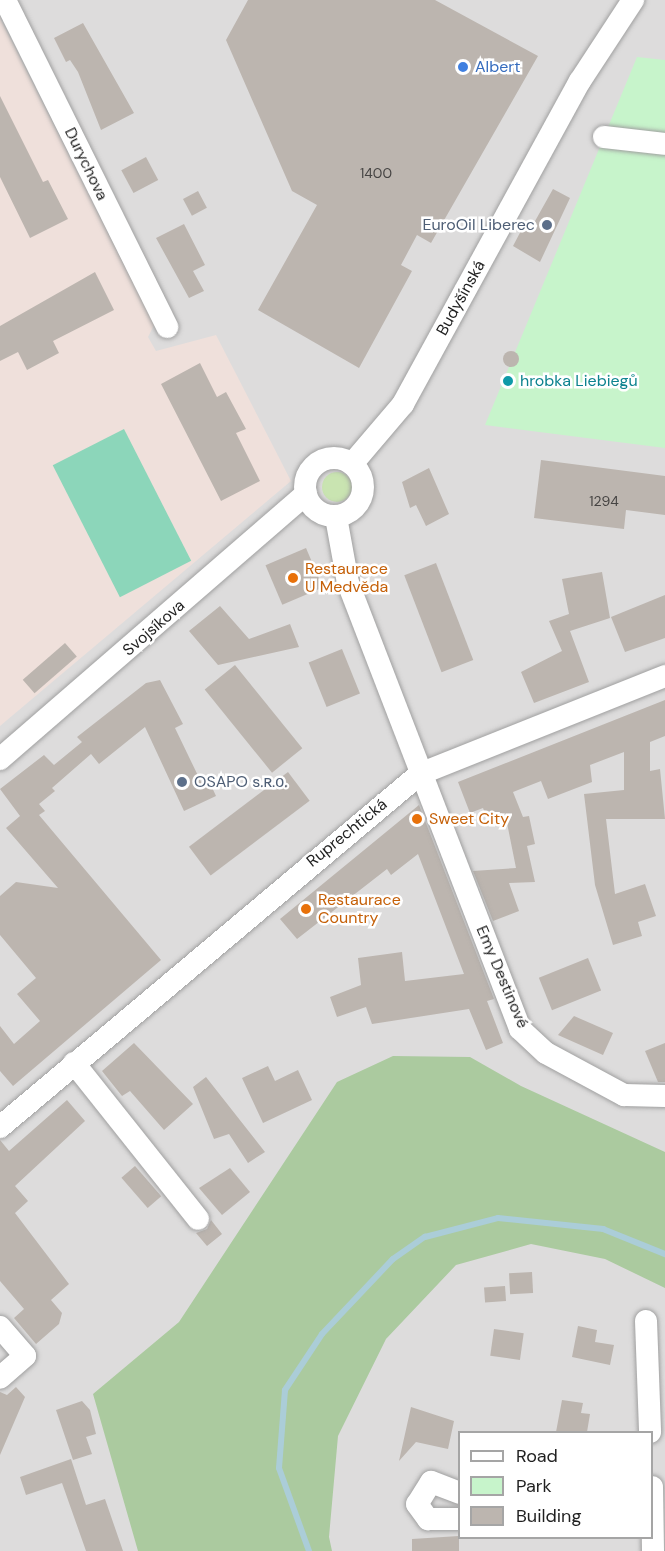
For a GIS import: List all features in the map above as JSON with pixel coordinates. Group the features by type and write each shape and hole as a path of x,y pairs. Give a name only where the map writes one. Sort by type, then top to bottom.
{"street":[{"name":"Durychova","path":"5,0 167,327"},
{"name":"Budyšínská","path":"352,464 403,404 580,81 633,0"},
{"path":"604,136 665,144"},
{"path":"336,458 352,464 362,479 362,498 350,512 336,517 315,510 306,494 307,476 319,462 336,458"},
{"name":"Svojsíkova","path":"0,759 306,494"},
{"path":"336,517 348,583 420,774"},
{"name":"Ruprechtická","path":"0,1127 420,774 665,676"},
{"name":"Emy Destinové","path":"420,774 520,1029 546,1053 624,1095 665,1096"},
{"path":"74,1063 198,1218"},
{"path":"646,1321 650,1431"},
{"path":"0,1327 25,1356 0,1378"},
{"path":"458,1493 430,1482 417,1504 428,1519 458,1519"}],"shaded area":[{"path":"0,0 665,0 665,1551 0,1551"},
{"path":"0,18 154,325 148,337 156,351 216,335 291,481 0,726"}],"green space":[{"path":"637,57 665,60 665,448 485,425"},
{"path":"124,429 191,561 120,597 53,465"},
{"path":"337,472 348,476 352,487 348,498 337,502 326,498 322,487 326,476"},
{"path":"393,1056 470,1057 521,1086 665,1152 665,1288 605,1259 531,1244 456,1265 386,1339 338,1436 329,1537 332,1551 138,1551 93,1394 179,1322 337,1082"}],"building":[{"path":"248,0 435,0 538,56 431,243 417,235 401,265 412,271 359,368 258,310 317,205 292,191 226,40"},
{"path":"83,23 134,113 101,130 78,72 70,60 66,62 54,38"},
{"path":"0,96 43,182 48,180 68,219 30,238 0,177"},
{"path":"146,157 158,180 133,193 121,170"},
{"path":"553,189 570,198 540,262 513,246 523,227 530,230"},
{"path":"198,191 207,208 192,216 183,199"},
{"path":"184,224 205,265 193,271 204,291 189,298 156,238"},
{"path":"95,272 114,310 53,341 59,353 27,370 18,352 0,361 0,326"},
{"path":"511,351 519,359 511,367 503,359"},
{"path":"200,363 217,397 226,392 246,429 236,433 260,481 221,501 161,384"},
{"path":"541,460 665,476 665,515 626,510 624,529 534,518"},
{"path":"429,468 449,514 426,526 416,505 410,508 402,482"},
{"path":"306,548 323,588 282,605 265,565"},
{"path":"436,563 473,660 442,672 404,575"},
{"path":"602,572 610,618 570,631 589,682 534,703 521,672 562,651 549,621 569,614 562,579"},
{"path":"665,595 665,638 625,652 611,617"},
{"path":"220,606 249,639 290,624 299,647 218,665 189,631"},
{"path":"65,643 77,657 35,693 23,680"},
{"path":"342,649 360,694 327,707 309,662"},
{"path":"235,665 302,748 272,773 205,690"},
{"path":"160,680 183,724 175,728 202,784 209,781 216,796 184,811 145,727 99,764 91,754 52,788 55,791 39,804 45,811 39,815 161,960 13,1086 0,1071 0,1026 14,1044 40,1021 17,994 36,978 0,935 0,896 16,882 58,888 6,828 20,816 0,789 44,755 54,765 82,742 77,737 146,683"},
{"path":"665,700 665,736 650,742 650,771 660,769 665,819 606,819 615,894 645,884 656,916 638,922 642,936 613,945 595,885 584,794 624,790 624,752 590,765 592,782 548,799 541,781 513,792 523,817 529,816 535,844 527,846 535,882 509,883 519,911 493,921 473,871 516,868 505,813 487,819 483,808 470,813 458,782"},
{"path":"288,772 310,801 211,875 189,847"},
{"path":"419,805 494,999 487,1001 503,1043 486,1050 469,1009 372,1024 366,1007 337,1017 330,997 361,985 358,958 402,952 405,981 464,974 418,854 391,875 387,869 297,939 280,919"},
{"path":"588,958 601,990 552,1010 539,978"},
{"path":"574,1016 613,1033 603,1055 558,1035"},
{"path":"134,1043 193,1104 164,1130 130,1091 122,1096 102,1071"},
{"path":"665,1043 665,1082 658,1082 645,1051"},
{"path":"268,1066 275,1081 298,1070 312,1100 263,1123 242,1078"},
{"path":"206,1077 265,1152 248,1163 229,1134 214,1139 193,1087"},
{"path":"67,1100 85,1121 15,1186 28,1201 15,1213 69,1284 51,1300 62,1313 59,1324 36,1344 14,1318 24,1309 0,1281 0,1140 9,1151"},
{"path":"135,1166 161,1196 148,1208 121,1178"},
{"path":"230,1168 250,1192 222,1215 199,1188"},
{"path":"211,1220 222,1234 207,1246 196,1233 207,1229"},
{"path":"532,1272 533,1293 510,1294 509,1273"},
{"path":"505,1286 506,1301 485,1302 484,1287"},
{"path":"578,1326 597,1330 595,1342 614,1345 610,1365 572,1357"},
{"path":"494,1329 524,1333 520,1360 490,1356"},
{"path":"16,1387 25,1397 0,1455 0,1392 7,1395"},
{"path":"562,1400 583,1403 581,1413 590,1414 587,1431 556,1431"},
{"path":"82,1401 90,1410 96,1434 86,1437 92,1454 73,1460 56,1410"},
{"path":"411,1407 454,1421 448,1449 416,1442 399,1461"},
{"path":"71,1459 86,1505 105,1499 123,1551 86,1551 62,1483 26,1495 20,1477"},
{"path":"458,1536 459,1551 412,1551 412,1539"}],"waterway":[{"path":"309,1551 279,1468 285,1390 322,1334 393,1259 425,1237 498,1218 603,1229 665,1254"}],"place":[{"name":"Albert","path":"463,67"},
{"name":"EuroOil Liberec","path":"547,225"},
{"name":"hrobka Liebiegů","path":"508,381"},
{"name":"Restaurace U Medvěda","path":"293,578"},
{"name":"OSAPO s.ʀ.ᴏ.","path":"182,782"},
{"name":"Sweet City","path":"417,819"},
{"name":"Restaurace Country","path":"306,909"}]}
